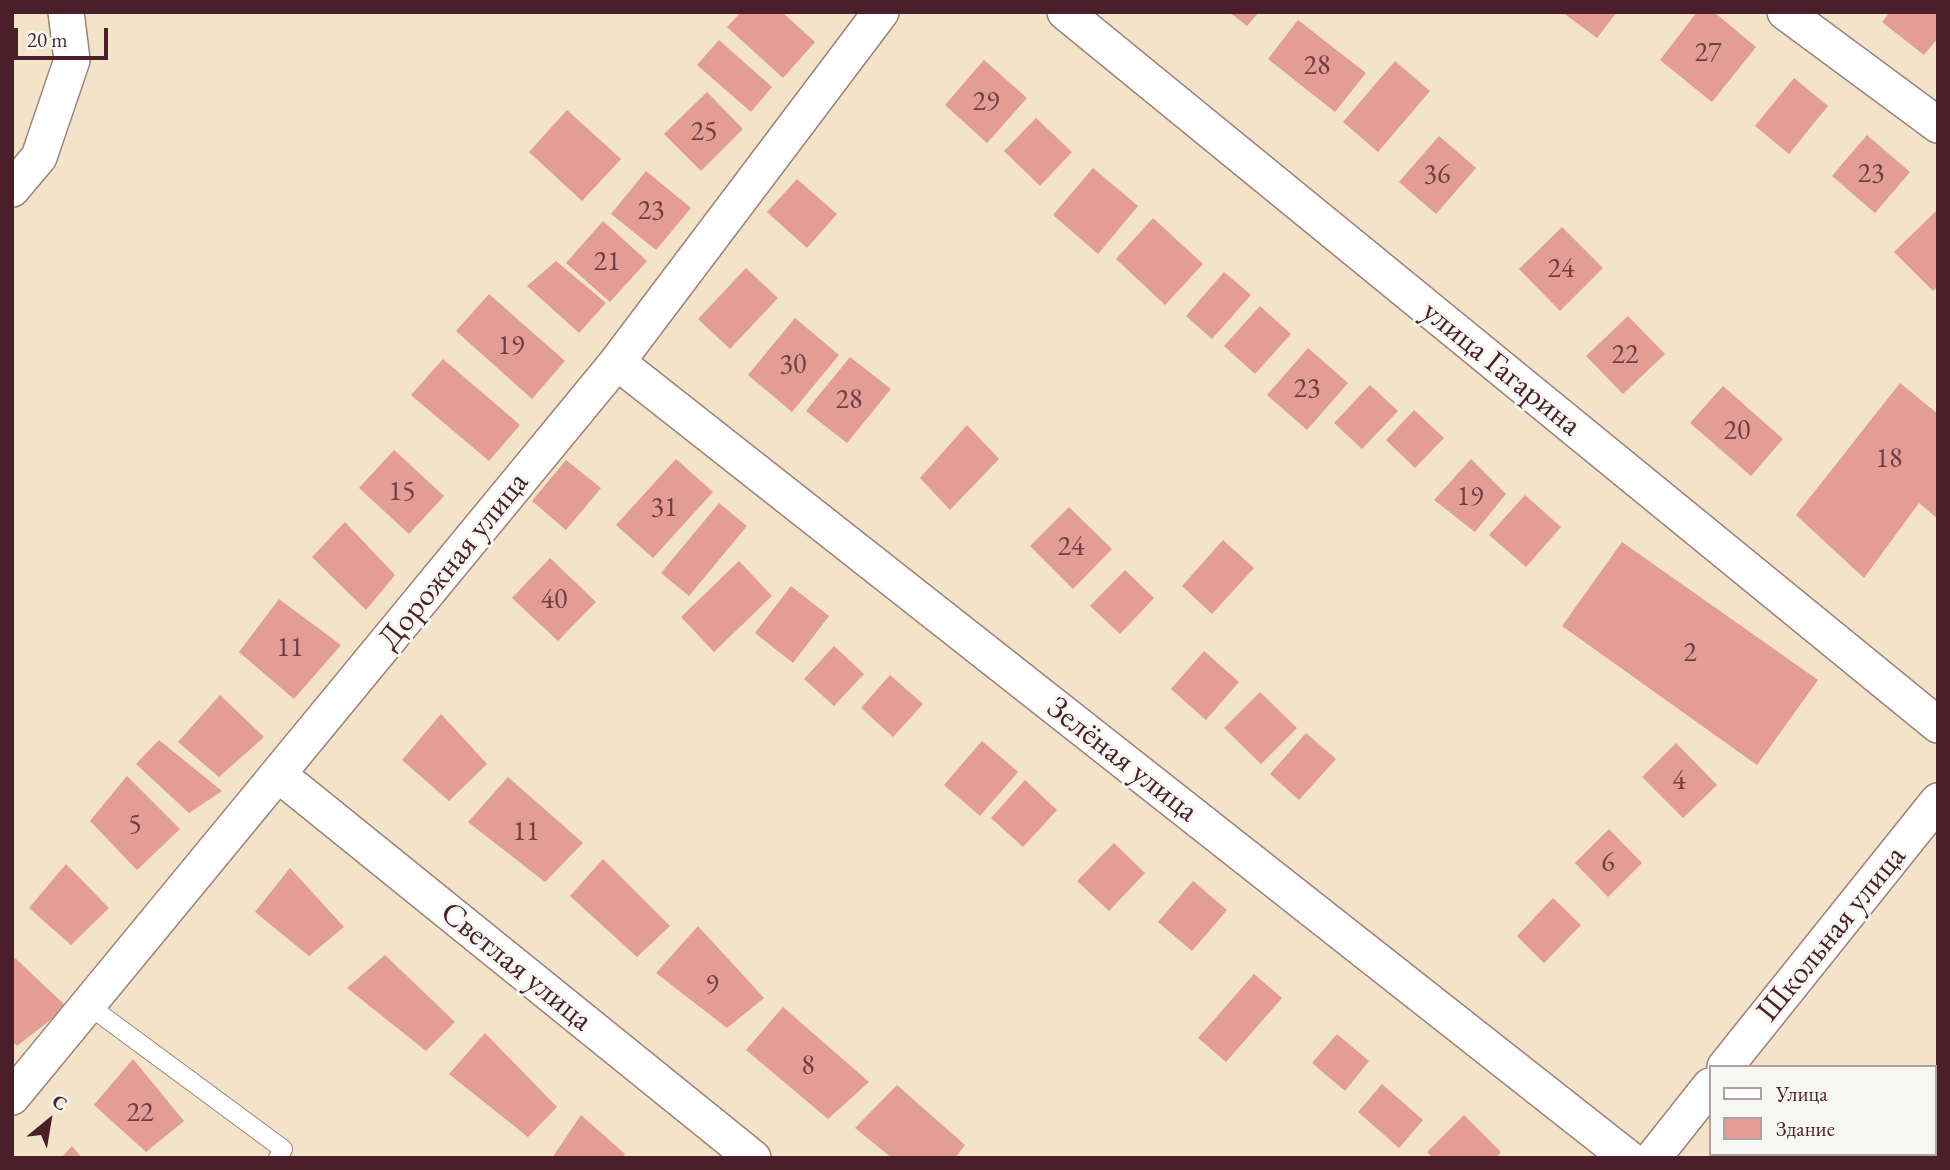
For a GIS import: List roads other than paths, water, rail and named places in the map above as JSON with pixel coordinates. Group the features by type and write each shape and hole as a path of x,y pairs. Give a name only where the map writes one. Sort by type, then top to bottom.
{"street":[{"path":"12,189 39,157 72,60 66,12"},
{"name":"Дорожная улица","path":"12,1097 617,362 881,12"},
{"name":"улица Гагарина","path":"1065,12 1938,725"},
{"path":"1785,12 1938,125"},
{"name":"Зелёная улица","path":"617,362 1628,1158"},
{"name":"Светлая улица","path":"279,775 753,1158"},
{"name":"Школьная улица","path":"1727,1065 1938,801"},
{"path":"1653,1158 1708,1089"}],"lane":[{"path":"88,1005 284,1149 278,1158"}]}
